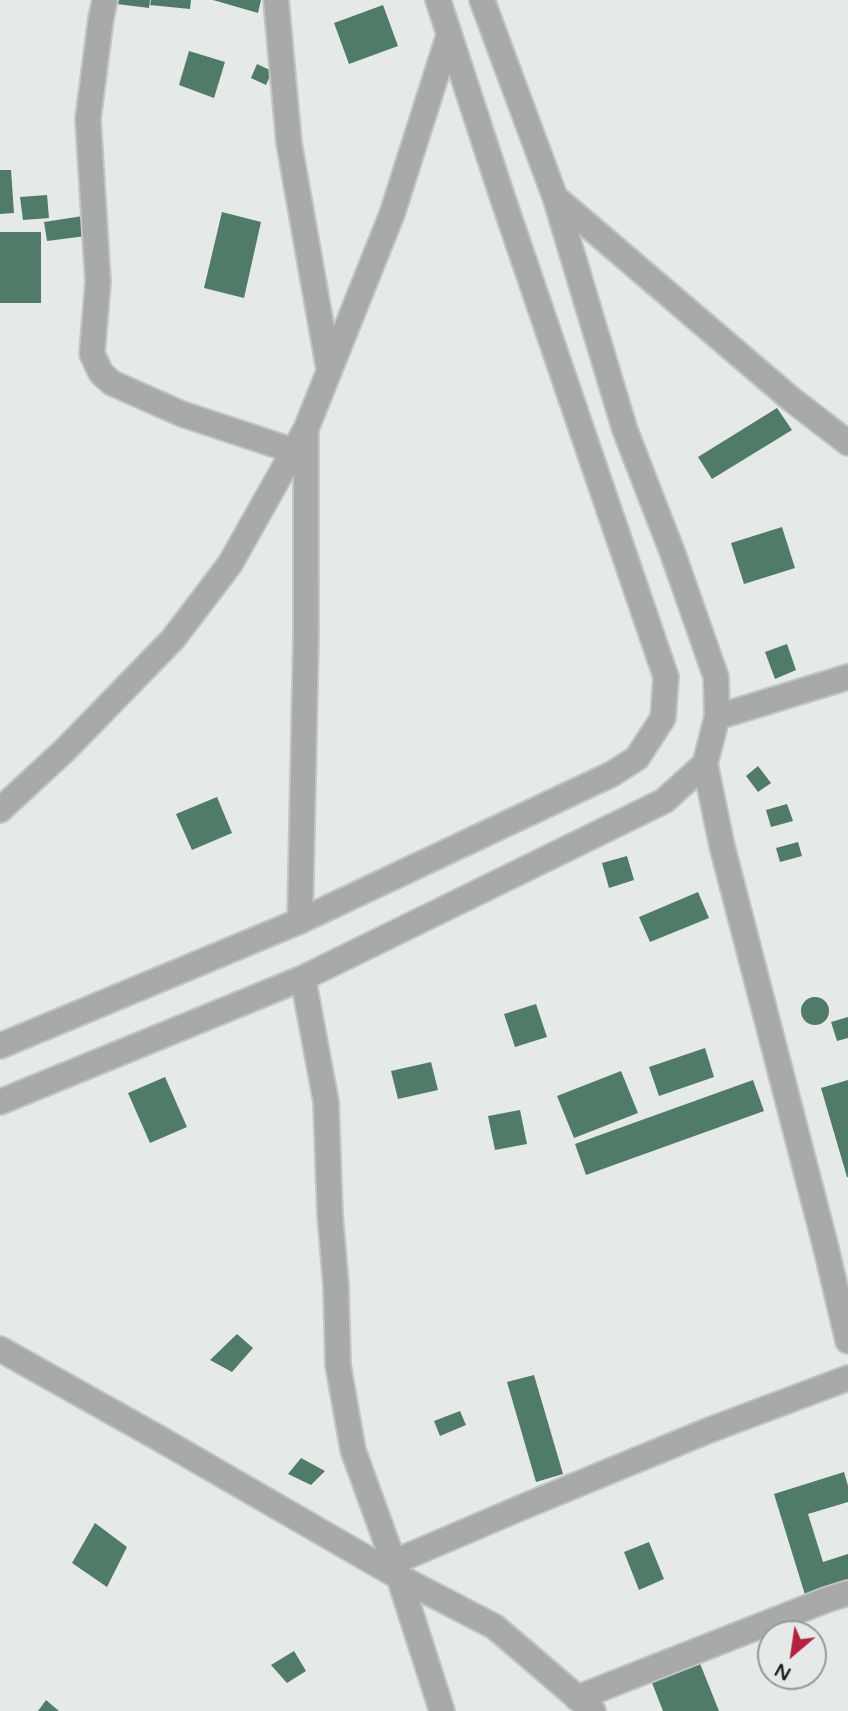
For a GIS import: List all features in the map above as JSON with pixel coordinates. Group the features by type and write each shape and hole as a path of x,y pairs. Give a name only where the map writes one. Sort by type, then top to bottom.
{"street":[{"path":"105,0 88,119 98,282 92,354 101,373 112,383 182,414 294,451"},
{"path":"275,0 289,143 329,371"},
{"path":"0,1046 300,921 612,774 637,758 663,718 666,677 438,0"},
{"path":"482,0 555,197 625,430 673,554 716,677 717,717 705,764 722,846 822,1230 848,1341"},
{"path":"0,810 65,750 173,639 230,564 306,429 392,214 449,35"},
{"path":"555,197 791,399 848,443"},
{"path":"300,921 306,635 306,429"},
{"path":"717,717 848,677"},
{"path":"0,1102 303,978 664,801 705,764"},
{"path":"303,978 326,1102 338,1365 353,1450 397,1570 442,1711"},
{"path":"0,1349 495,1627 585,1704 826,1600 848,1593"},
{"path":"397,1570 525,1506 695,1436 848,1378"}],"building":[{"path":"117,0 150,0 149,8 117,4"},
{"path":"151,0 191,0 190,9 150,5"},
{"path":"213,0 261,0 258,13"},
{"path":"383,5 398,46 349,64 334,23"},
{"path":"189,51 225,62 214,98 179,85"},
{"path":"257,64 272,71 266,85 251,78"},
{"path":"0,170 11,170 14,213 0,214"},
{"path":"47,195 49,218 23,220 20,197"},
{"path":"222,212 261,222 244,298 204,288"},
{"path":"83,216 86,236 47,241 44,222"},
{"path":"0,232 41,232 41,303 0,303"},
{"path":"777,408 792,430 712,479 698,457"},
{"path":"782,527 795,568 744,584 731,543"},
{"path":"787,644 796,670 775,679 765,652"},
{"path":"758,766 771,783 758,792 746,776"},
{"path":"217,797 232,833 192,850 176,814"},
{"path":"787,804 793,821 771,827 766,810"},
{"path":"798,842 802,856 780,862 776,848"},
{"path":"627,856 634,880 609,888 602,863"},
{"path":"698,892 709,918 650,942 639,917"},
{"path":"815,997 825,1001 829,1011 825,1021 815,1025 805,1021 801,1011 805,1001"},
{"path":"536,1004 547,1037 515,1047 504,1014"},
{"path":"848,1017 848,1038 837,1041 831,1022"},
{"path":"705,1048 714,1077 659,1096 649,1067"},
{"path":"431,1062 438,1090 398,1099 391,1071"},
{"path":"621,1071 638,1113 574,1138 557,1096"},
{"path":"165,1077 187,1127 150,1143 128,1093"},
{"path":"753,1080 764,1111 586,1175 575,1144"},
{"path":"848,1080 848,1177 847,1177 821,1088"},
{"path":"520,1110 527,1144 495,1150 488,1116"},
{"path":"237,1334 253,1348 232,1372 210,1360"},
{"path":"534,1375 563,1474 536,1482 507,1382"},
{"path":"460,1411 466,1425 440,1436 434,1421"},
{"path":"301,1458 325,1471 311,1485 288,1474"},
{"path":"844,1472 848,1486 848,1502 808,1514 823,1562 848,1554 848,1585 806,1598 774,1494"},
{"path":"95,1523 127,1547 107,1587 72,1563"},
{"path":"649,1542 664,1579 639,1590 624,1552"},
{"path":"294,1651 306,1671 287,1683 271,1665"},
{"path":"697,1656 719,1711 663,1711 649,1675"},
{"path":"46,1700 59,1711 38,1711"}]}
